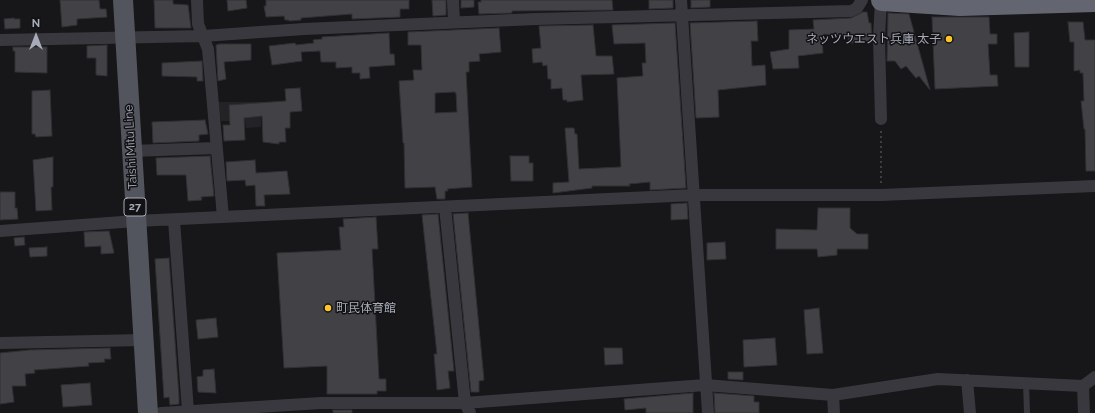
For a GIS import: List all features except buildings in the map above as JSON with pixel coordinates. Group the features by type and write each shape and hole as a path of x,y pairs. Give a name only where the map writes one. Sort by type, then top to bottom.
{"highway":[{"path":"882,0 960,5 1095,1"}],"main road":[{"name":"Taishi Mitu Line","path":"123,0 148,413"}],"street":[{"path":"197,0 198,24 208,49 223,217"},
{"path":"453,0 454,22"},
{"path":"681,0 708,413"},
{"path":"0,40 203,36 304,29 454,22 851,11 857,8 862,0"},
{"path":"881,119 879,38 882,0"},
{"path":"131,151 216,148"},
{"path":"0,231 136,220 174,220 694,195 881,195 1095,186"},
{"path":"445,207 467,408"},
{"path":"174,220 188,411"},
{"path":"0,343 144,340"},
{"path":"161,413 322,408 467,408 706,385 833,395 938,379 1083,386 1095,377"},
{"path":"967,380 970,413"},
{"path":"1083,386 1084,413"},
{"path":"833,395 834,413"}],"lane":[{"path":"1026,383 1027,413"}],"path":[{"path":"881,119 881,195"}],"shaded area":[{"path":"218,102 260,102 261,127 246,128 245,121 221,121"}],"place":[{"name":"ネッツウエスト兵庫 太子","path":"949,39"},
{"name":"町民体育館","path":"328,308"}]}
